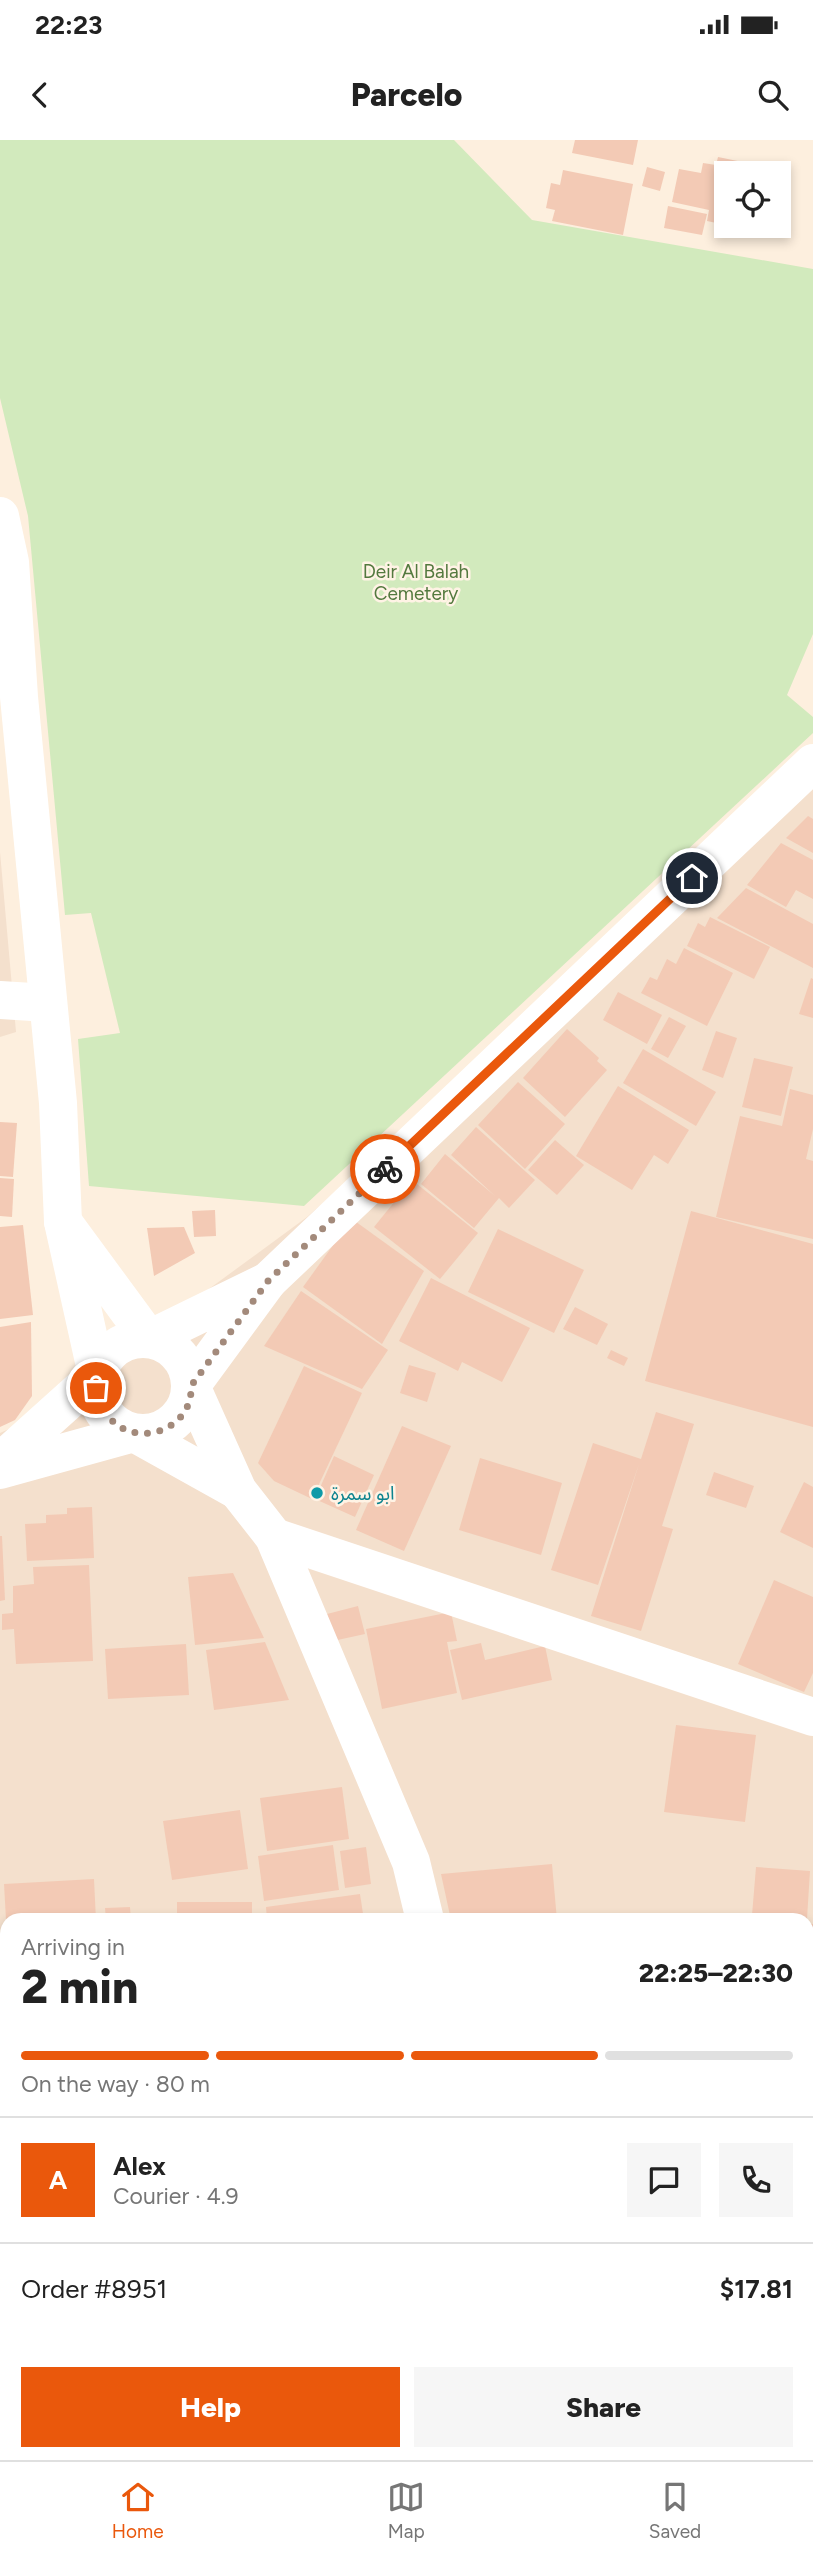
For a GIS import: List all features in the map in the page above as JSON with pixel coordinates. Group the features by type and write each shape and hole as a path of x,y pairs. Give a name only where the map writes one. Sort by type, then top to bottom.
{"street":[{"path":"0,516 5,562 10,697 48,1003 58,1103 63,1222 97,1375 99,1403 107,1417 119,1427 238,1491"},
{"path":"0,1470 134,1433 150,1434 177,1420 186,1407 191,1386 268,1281 813,763"},
{"path":"0,1000 48,1003"},
{"path":"63,1222 149,1339"},
{"path":"149,1339 268,1281"},
{"path":"0,1462 97,1375 105,1358 117,1347 131,1340 149,1339 175,1350 185,1363 191,1386 238,1491 274,1537 411,1862 423,1913"},
{"path":"274,1537 813,1717"}],"shaded area":[{"path":"813,770 813,1913 0,1913 0,1433 33,1418 307,1217"},
{"path":"0,852 16,1032 0,1037"}],"green space":[{"name":"Deir Al Balah Cemetery","path":"0,140 454,140 532,220 813,269 813,634 787,695 813,717 813,733 304,1206 89,1186 78,1039 120,1033 91,913 65,915 28,516 0,398"}],"building":[{"path":"575,140 638,140 633,165 572,153"},
{"path":"718,157 738,161 717,161"},
{"path":"703,163 714,165 714,222 707,221 709,210 672,202 679,169 701,173"},
{"path":"647,167 665,172 660,191 642,186"},
{"path":"563,170 633,184 623,235 552,221 555,210 546,208 551,183 560,185"},
{"path":"668,206 707,214 702,235 664,228"},
{"path":"808,816 813,819 813,853 786,838"},
{"path":"781,843 813,860 813,899 796,890 786,907 747,885"},
{"path":"746,888 813,924 813,968 717,918"},
{"path":"710,917 770,947 754,979 687,946 698,923 705,927"},
{"path":"684,948 733,973 707,1026 641,993 650,977 657,980 667,959 676,964"},
{"path":"811,978 813,979 813,1018 799,1014"},
{"path":"618,992 662,1015 647,1044 603,1020"},
{"path":"669,1017 686,1026 668,1058 651,1049"},
{"path":"567,1029 599,1058 597,1061 607,1070 565,1117 523,1078"},
{"path":"716,1031 737,1038 723,1078 702,1070"},
{"path":"643,1049 716,1092 696,1126 623,1083"},
{"path":"754,1058 793,1067 781,1116 742,1107"},
{"path":"518,1082 565,1124 525,1169 478,1125"},
{"path":"618,1086 689,1130 668,1164 654,1155 632,1190 576,1156"},
{"path":"790,1089 813,1095 813,1129 806,1159 813,1161 813,1239 716,1217 740,1116 782,1126"},
{"path":"0,1122 17,1123 13,1177 0,1176"},
{"path":"476,1127 535,1180 509,1208 499,1198 474,1228 421,1184 445,1154 495,1196 451,1155"},
{"path":"555,1140 584,1165 557,1195 528,1170"},
{"path":"0,1178 14,1179 12,1217 0,1216"},
{"path":"412,1180 478,1233 440,1279 374,1227"},
{"path":"215,1210 216,1236 194,1237 192,1211"},
{"path":"691,1211 813,1244 813,1427 645,1381"},
{"path":"352,1219 424,1271 382,1344 303,1287"},
{"path":"23,1225 33,1315 0,1319 0,1227"},
{"path":"184,1227 195,1253 154,1276 147,1228"},
{"path":"498,1229 584,1270 554,1333 468,1292"},
{"path":"431,1278 530,1328 502,1382 462,1362 458,1371 399,1341"},
{"path":"301,1291 388,1350 362,1389 264,1346"},
{"path":"575,1307 608,1324 597,1345 563,1329"},
{"path":"31,1322 32,1396 15,1420 0,1427 0,1327"},
{"path":"611,1350 628,1358 624,1366 607,1358"},
{"path":"409,1365 436,1373 427,1402 400,1393"},
{"path":"304,1366 362,1393 312,1499 274,1481 258,1463"},
{"path":"656,1412 694,1424 662,1526 673,1529 641,1631 591,1616 639,1464 598,1585 551,1570 593,1443 641,1459"},
{"path":"402,1426 451,1446 404,1551 356,1530"},
{"path":"334,1456 374,1475 355,1517 315,1499"},
{"path":"480,1458 562,1483 541,1555 459,1530"},
{"path":"714,1472 754,1486 746,1508 706,1495"},
{"path":"804,1482 813,1487 813,1548 780,1532"},
{"path":"92,1507 94,1558 27,1561 25,1524 46,1523 46,1515 67,1514 67,1508"},
{"path":"0,1536 5,1600 0,1601"},
{"path":"89,1565 93,1661 16,1664 14,1629 2,1630 2,1614 13,1613 13,1586 34,1584 33,1567"},
{"path":"233,1573 264,1638 195,1645 188,1577"},
{"path":"774,1580 813,1597 813,1673 804,1692 738,1664"},
{"path":"358,1606 365,1634 333,1641 327,1614"},
{"path":"451,1612 457,1641 447,1642 457,1693 382,1709 366,1629"},
{"path":"265,1642 289,1700 214,1710 206,1650"},
{"path":"481,1643 485,1660 545,1646 552,1680 462,1700 450,1650"},
{"path":"186,1644 189,1695 108,1699 105,1649"},
{"path":"676,1725 756,1735 745,1822 664,1812"},
{"path":"342,1787 349,1839 267,1851 260,1798"},
{"path":"240,1810 248,1869 172,1880 163,1821"},
{"path":"333,1845 339,1890 264,1901 258,1856"},
{"path":"366,1847 371,1884 345,1888 340,1851"},
{"path":"552,1864 556,1913 449,1913 441,1874"},
{"path":"756,1867 810,1871 807,1913 752,1913"},
{"path":"94,1879 96,1913 6,1913 4,1884"},
{"path":"360,1894 363,1913 266,1913 266,1907"},
{"path":"177,1902 252,1902 252,1913 177,1913"},
{"path":"130,1907 130,1913 105,1913 105,1908"}],"way so far":[{"path":"96,1388 99,1403 107,1417 119,1427 134,1433 150,1434 177,1420 186,1407 191,1386 268,1281 385,1169"}],"place":[{"name":"ابو سمرة","path":"317,1493"}],"route":[{"path":"385,1169 692,878"}]}
